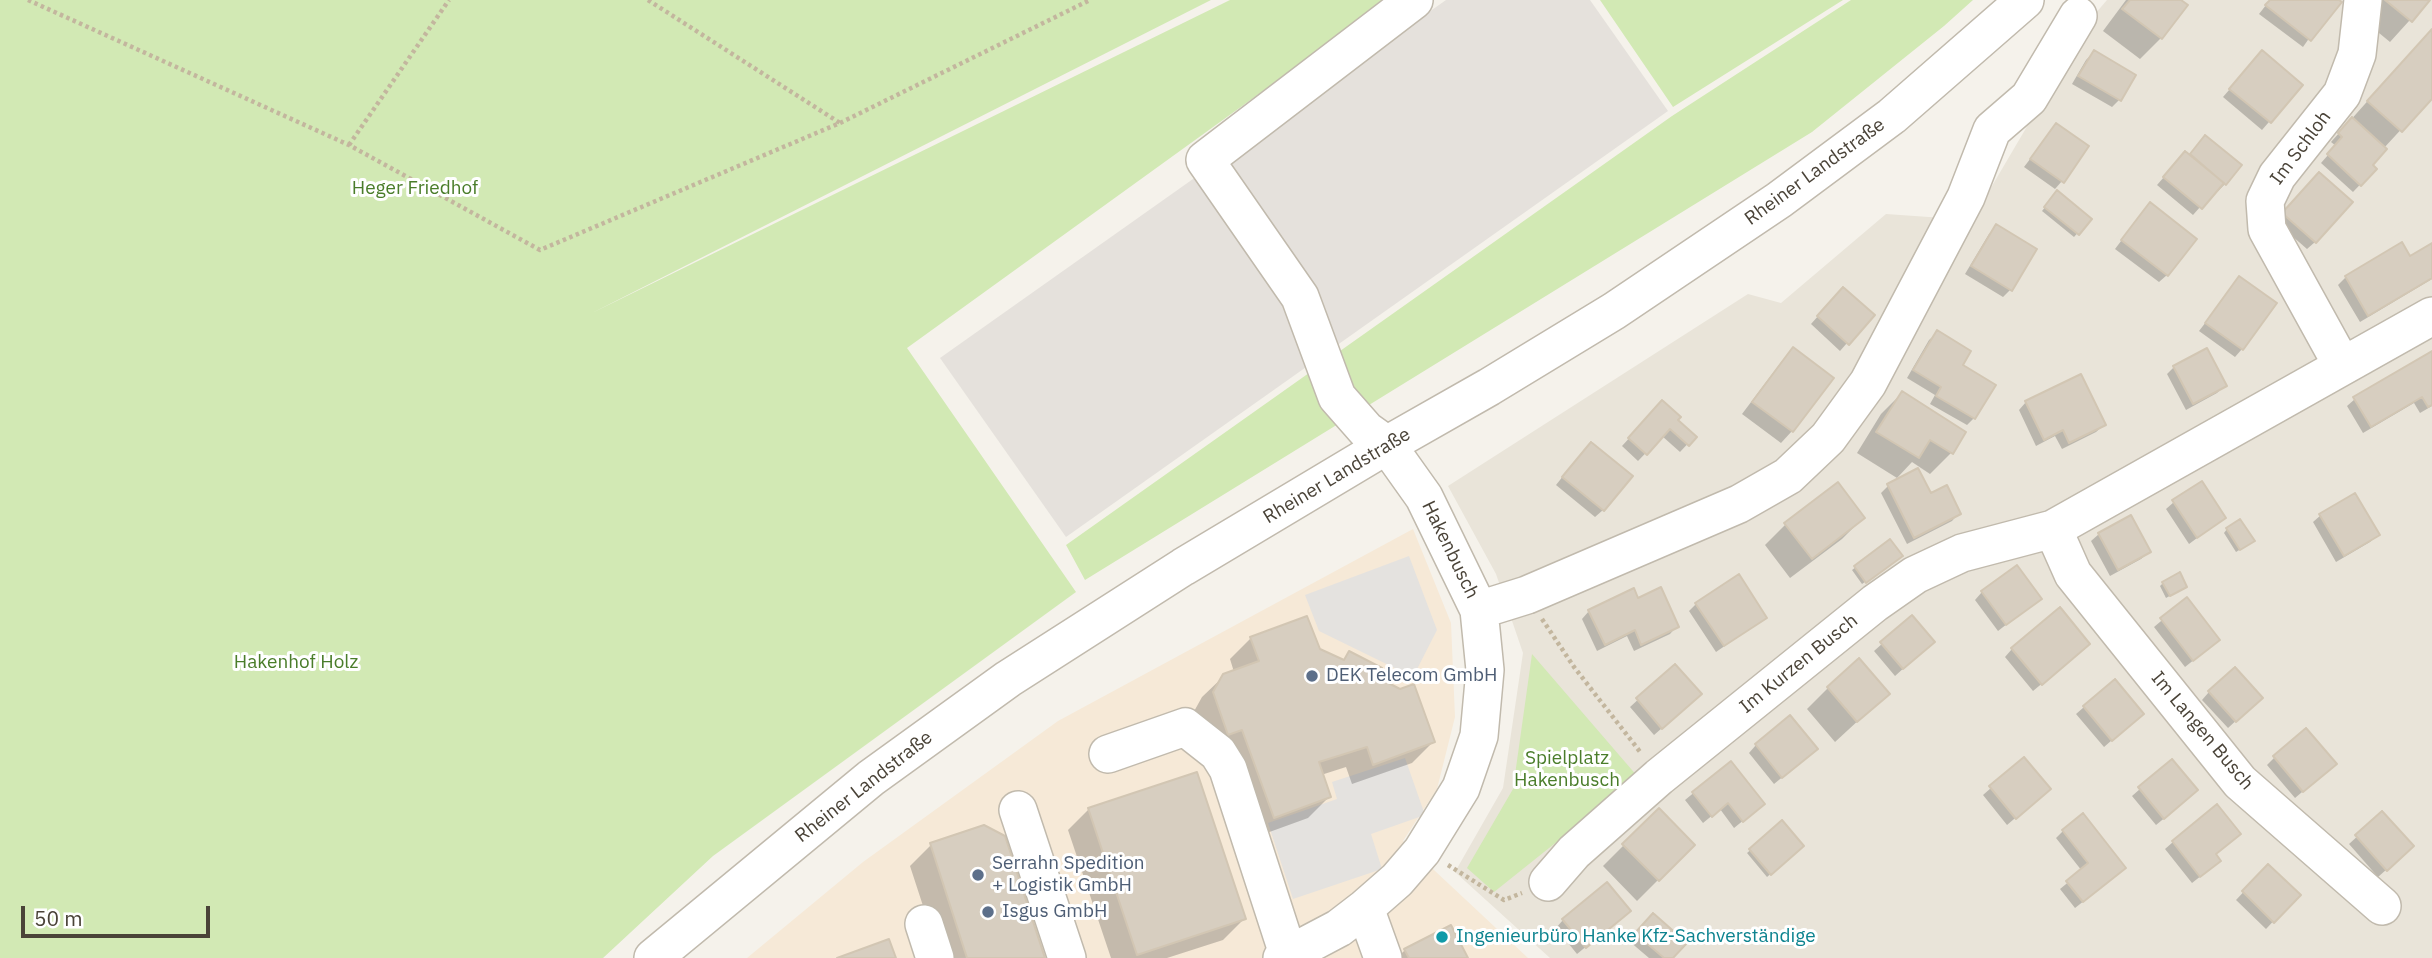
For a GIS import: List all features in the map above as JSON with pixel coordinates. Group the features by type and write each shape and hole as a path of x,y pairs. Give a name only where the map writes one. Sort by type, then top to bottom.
{"street":[{"name":"Hakenbusch","path":"1285,956 1339,928 1397,880 1422,851 1461,788 1479,736 1485,670 1479,610 1424,497 1387,445 1366,430 1337,397 1300,297 1205,160 1414,0"},
{"name":"Rheiner Landstraße","path":"653,958 871,778 1008,679 1184,567 1614,311 1779,200 1892,116 2025,0"},
{"name":"Im Schloh","path":"2343,365 2267,229 2264,201 2277,176 2342,94 2357,54 2362,0"},
{"path":"1479,610 1527,595 1739,504 1788,476 1828,438 1874,370 1966,197 1992,130 2029,98 2078,16"},
{"path":"2053,529 2432,316"},
{"name":"Im Kurzen Busch","path":"1548,882 1574,852 1659,777 1875,603 1916,575 1962,553 2053,529"},
{"name":"Im Langen Busch","path":"2053,529 2073,574 2240,782 2382,906"},
{"path":"1108,754 1185,727 1218,753 1228,769 1285,956"},
{"path":"1018,810 1067,958"},
{"path":"1365,908 1383,958"}],"path":[{"path":"28,0 349,145 540,250 841,123 1090,0"},
{"path":"349,145 449,0"},
{"path":"648,0 841,123"},
{"path":"1527,595 1574,667 1659,777"},
{"path":"1422,851 1504,900 1548,882"}],"shaded area":[{"path":"1446,0 1590,0 1668,111 1066,537 940,358"},
{"path":"2107,0 2432,0 2432,958 1550,958 1455,872 1503,788 1523,653 1496,574 1448,486 1748,294 1781,303 1886,214 1972,220 2089,21"},
{"path":"1413,529 1451,623 1455,717 1437,789 1403,841 1528,958 747,958 863,862 1058,721"},
{"path":"1409,556 1437,630 1413,677 1319,631 1305,595"},
{"path":"1405,758 1425,815 1371,834 1382,869 1293,899 1268,823 1337,799 1332,782"}],"green space":[{"name":"Hakenhof Holz","path":"0,0 1211,0 592,313 1230,0 1389,0 907,348 1076,592 713,856 603,958 0,958"},
{"path":"1600,0 1843,0 1673,107"},
{"path":"1851,0 1973,0 1812,132 1085,580 1066,545 1672,116"},
{"name":"Spielplatz Hakenbusch","path":"1532,654 1638,777 1494,892 1467,868 1513,789"}],"building":[{"path":"2130,0 2181,0 2188,5 2162,39 2122,9"},
{"path":"2270,0 2342,2 2311,41 2265,5"},
{"path":"2385,0 2430,0 2412,22"},
{"path":"2432,29 2432,99 2402,132 2367,101"},
{"path":"2094,50 2136,75 2121,101 2078,76"},
{"path":"2262,50 2303,85 2271,123 2229,89"},
{"path":"2352,117 2387,149 2373,165 2377,169 2361,186 2327,154 2342,137 2338,133"},
{"path":"2056,123 2089,146 2064,183 2030,159"},
{"path":"2205,135 2242,165 2226,185 2190,154"},
{"path":"2185,151 2224,183 2202,209 2163,177"},
{"path":"2319,172 2353,202 2316,243 2282,213"},
{"path":"2057,190 2092,219 2079,235 2044,207"},
{"path":"2150,202 2197,239 2168,276 2121,240"},
{"path":"1996,224 2037,249 2012,291 1971,266"},
{"path":"2402,242 2410,256 2432,243 2432,278 2368,316 2345,276"},
{"path":"2239,276 2277,303 2243,350 2205,323"},
{"path":"1843,287 1875,315 1849,345 1817,316"},
{"path":"1937,330 1971,351 1963,365 1996,385 1975,419 1936,396 1941,387 1913,370"},
{"path":"1793,347 1834,378 1793,432 1752,402"},
{"path":"2207,348 2227,386 2193,404 2173,366"},
{"path":"2432,351 2432,405 2428,407 2422,397 2371,427 2353,397"},
{"path":"2081,374 2106,425 2069,443 2063,430 2044,440 2025,401"},
{"path":"1902,391 1966,432 1953,454 1930,440 1919,458 1876,432"},
{"path":"1662,400 1681,417 1678,420 1697,437 1689,446 1670,429 1647,455 1628,438"},
{"path":"1591,442 1633,476 1604,511 1562,477"},
{"path":"1918,468 1931,493 1947,485 1961,514 1914,538 1887,484"},
{"path":"2202,481 2226,518 2197,538 2172,500"},
{"path":"1838,482 1865,518 1812,559 1784,523"},
{"path":"2355,493 2380,535 2344,556 2319,514"},
{"path":"2131,515 2151,552 2118,570 2098,533"},
{"path":"2240,519 2255,541 2240,550 2226,528"},
{"path":"1890,539 1903,556 1866,583 1854,566"},
{"path":"2017,565 2042,599 2006,625 1981,591"},
{"path":"2180,572 2187,587 2170,596 2162,582"},
{"path":"1739,574 1767,618 1724,646 1695,603"},
{"path":"1661,587 1679,627 1641,645 1635,630 1605,645 1588,610 1634,588 1638,598"},
{"path":"2187,597 2220,640 2193,661 2160,618"},
{"path":"2060,607 2090,644 2042,685 2011,648"},
{"path":"1912,615 1935,642 1903,669 1880,642"},
{"path":"1307,616 1320,649 1344,660 1349,651 1382,668 1377,677 1400,689 1414,684 1435,742 1373,765 1367,747 1319,762 1331,797 1274,818 1242,730 1228,735 1213,692 1223,674 1259,661 1250,637"},
{"path":"1859,658 1890,694 1857,722 1827,687"},
{"path":"1675,664 1702,694 1662,729 1636,698"},
{"path":"2235,667 2263,698 2236,722 2208,691"},
{"path":"2115,679 2144,714 2112,741 2083,706"},
{"path":"1790,715 1818,749 1782,778 1755,744"},
{"path":"2306,728 2337,764 2303,792 2273,756"},
{"path":"2024,757 2051,789 2016,819 1989,786"},
{"path":"2172,759 2198,790 2164,819 2138,787"},
{"path":"1731,761 1765,804 1743,822 1728,803 1712,817 1692,792"},
{"path":"1197,772 1246,919 1137,955 1088,808"},
{"path":"2217,804 2241,834 2216,854 2221,861 2200,877 2172,841"},
{"path":"1659,808 1695,845 1659,881 1622,844"},
{"path":"2382,811 2414,846 2387,871 2355,835"},
{"path":"2083,813 2126,868 2083,902 2066,881 2088,863 2062,830"},
{"path":"1782,820 1804,846 1771,875 1749,849"},
{"path":"984,825 1005,836 1045,958 967,958 930,843"},
{"path":"2268,864 2301,895 2274,923 2242,891"},
{"path":"1607,882 1631,911 1586,948 1562,919"},
{"path":"1653,913 1687,943 1673,958 1664,958 1635,933"},
{"name":"Ingenieurbüro Hanke Kfz-Sachverständige","path":"1451,925 1468,958 1409,958 1404,949"},
{"path":"889,939 896,958 837,958"}],"place":[{"name":"DEK Telecom GmbH","path":"1312,676"},
{"name":"Serrahn Spedition + Logistik GmbH","path":"978,875"},
{"name":"Isgus GmbH","path":"988,912"},
{"name":"Ingenieurbüro Hanke Kfz-Sachverständige","path":"1442,937"}],"park label":[{"name":"Heger Friedhof","path":"415,189"}]}
